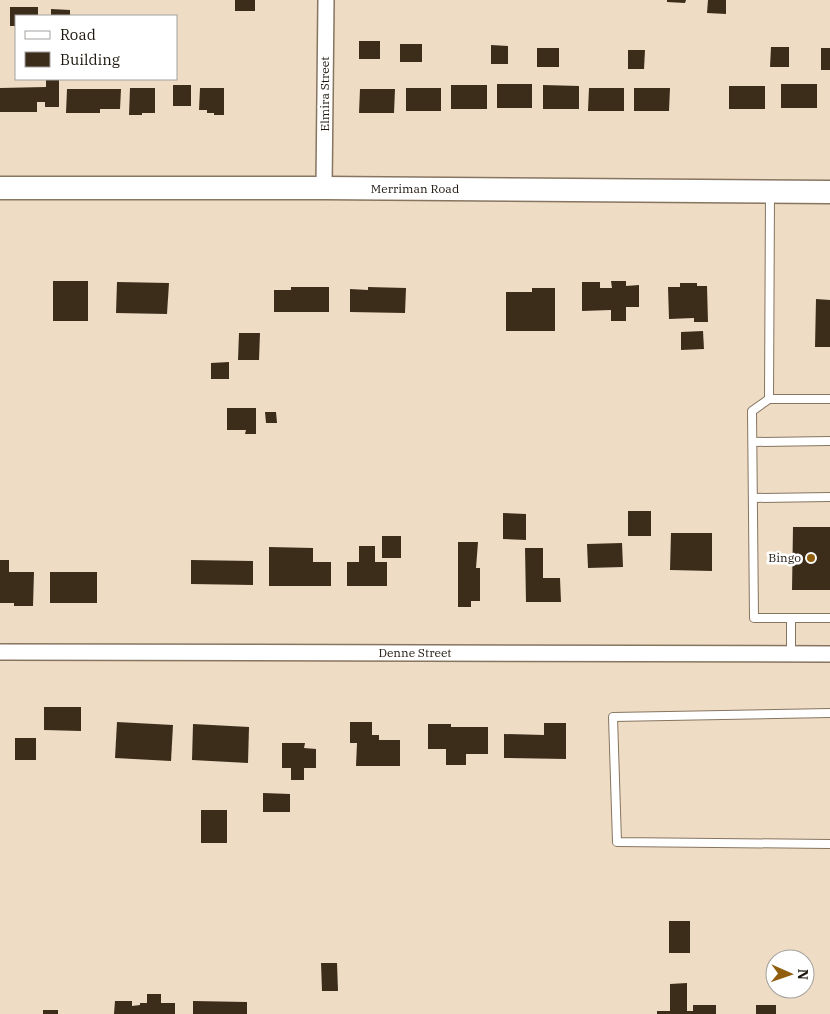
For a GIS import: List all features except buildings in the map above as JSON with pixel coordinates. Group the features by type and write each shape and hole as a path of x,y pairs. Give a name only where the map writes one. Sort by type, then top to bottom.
{"main road":[{"name":"Merriman Road","path":"0,188 324,188 830,192"}],"street":[{"name":"Elmira Street","path":"324,188 326,0"},
{"name":"Denne Street","path":"0,652 830,654"}],"lane":[{"path":"769,399 770,191"},
{"path":"830,399 769,399 752,411 754,618 830,618"},
{"path":"753,442 830,441"},
{"path":"753,498 830,498"},
{"path":"790,618 790,654"},
{"path":"830,713 613,717 617,842 830,844"}],"place":[{"name":"Bingo","path":"811,558"}]}
